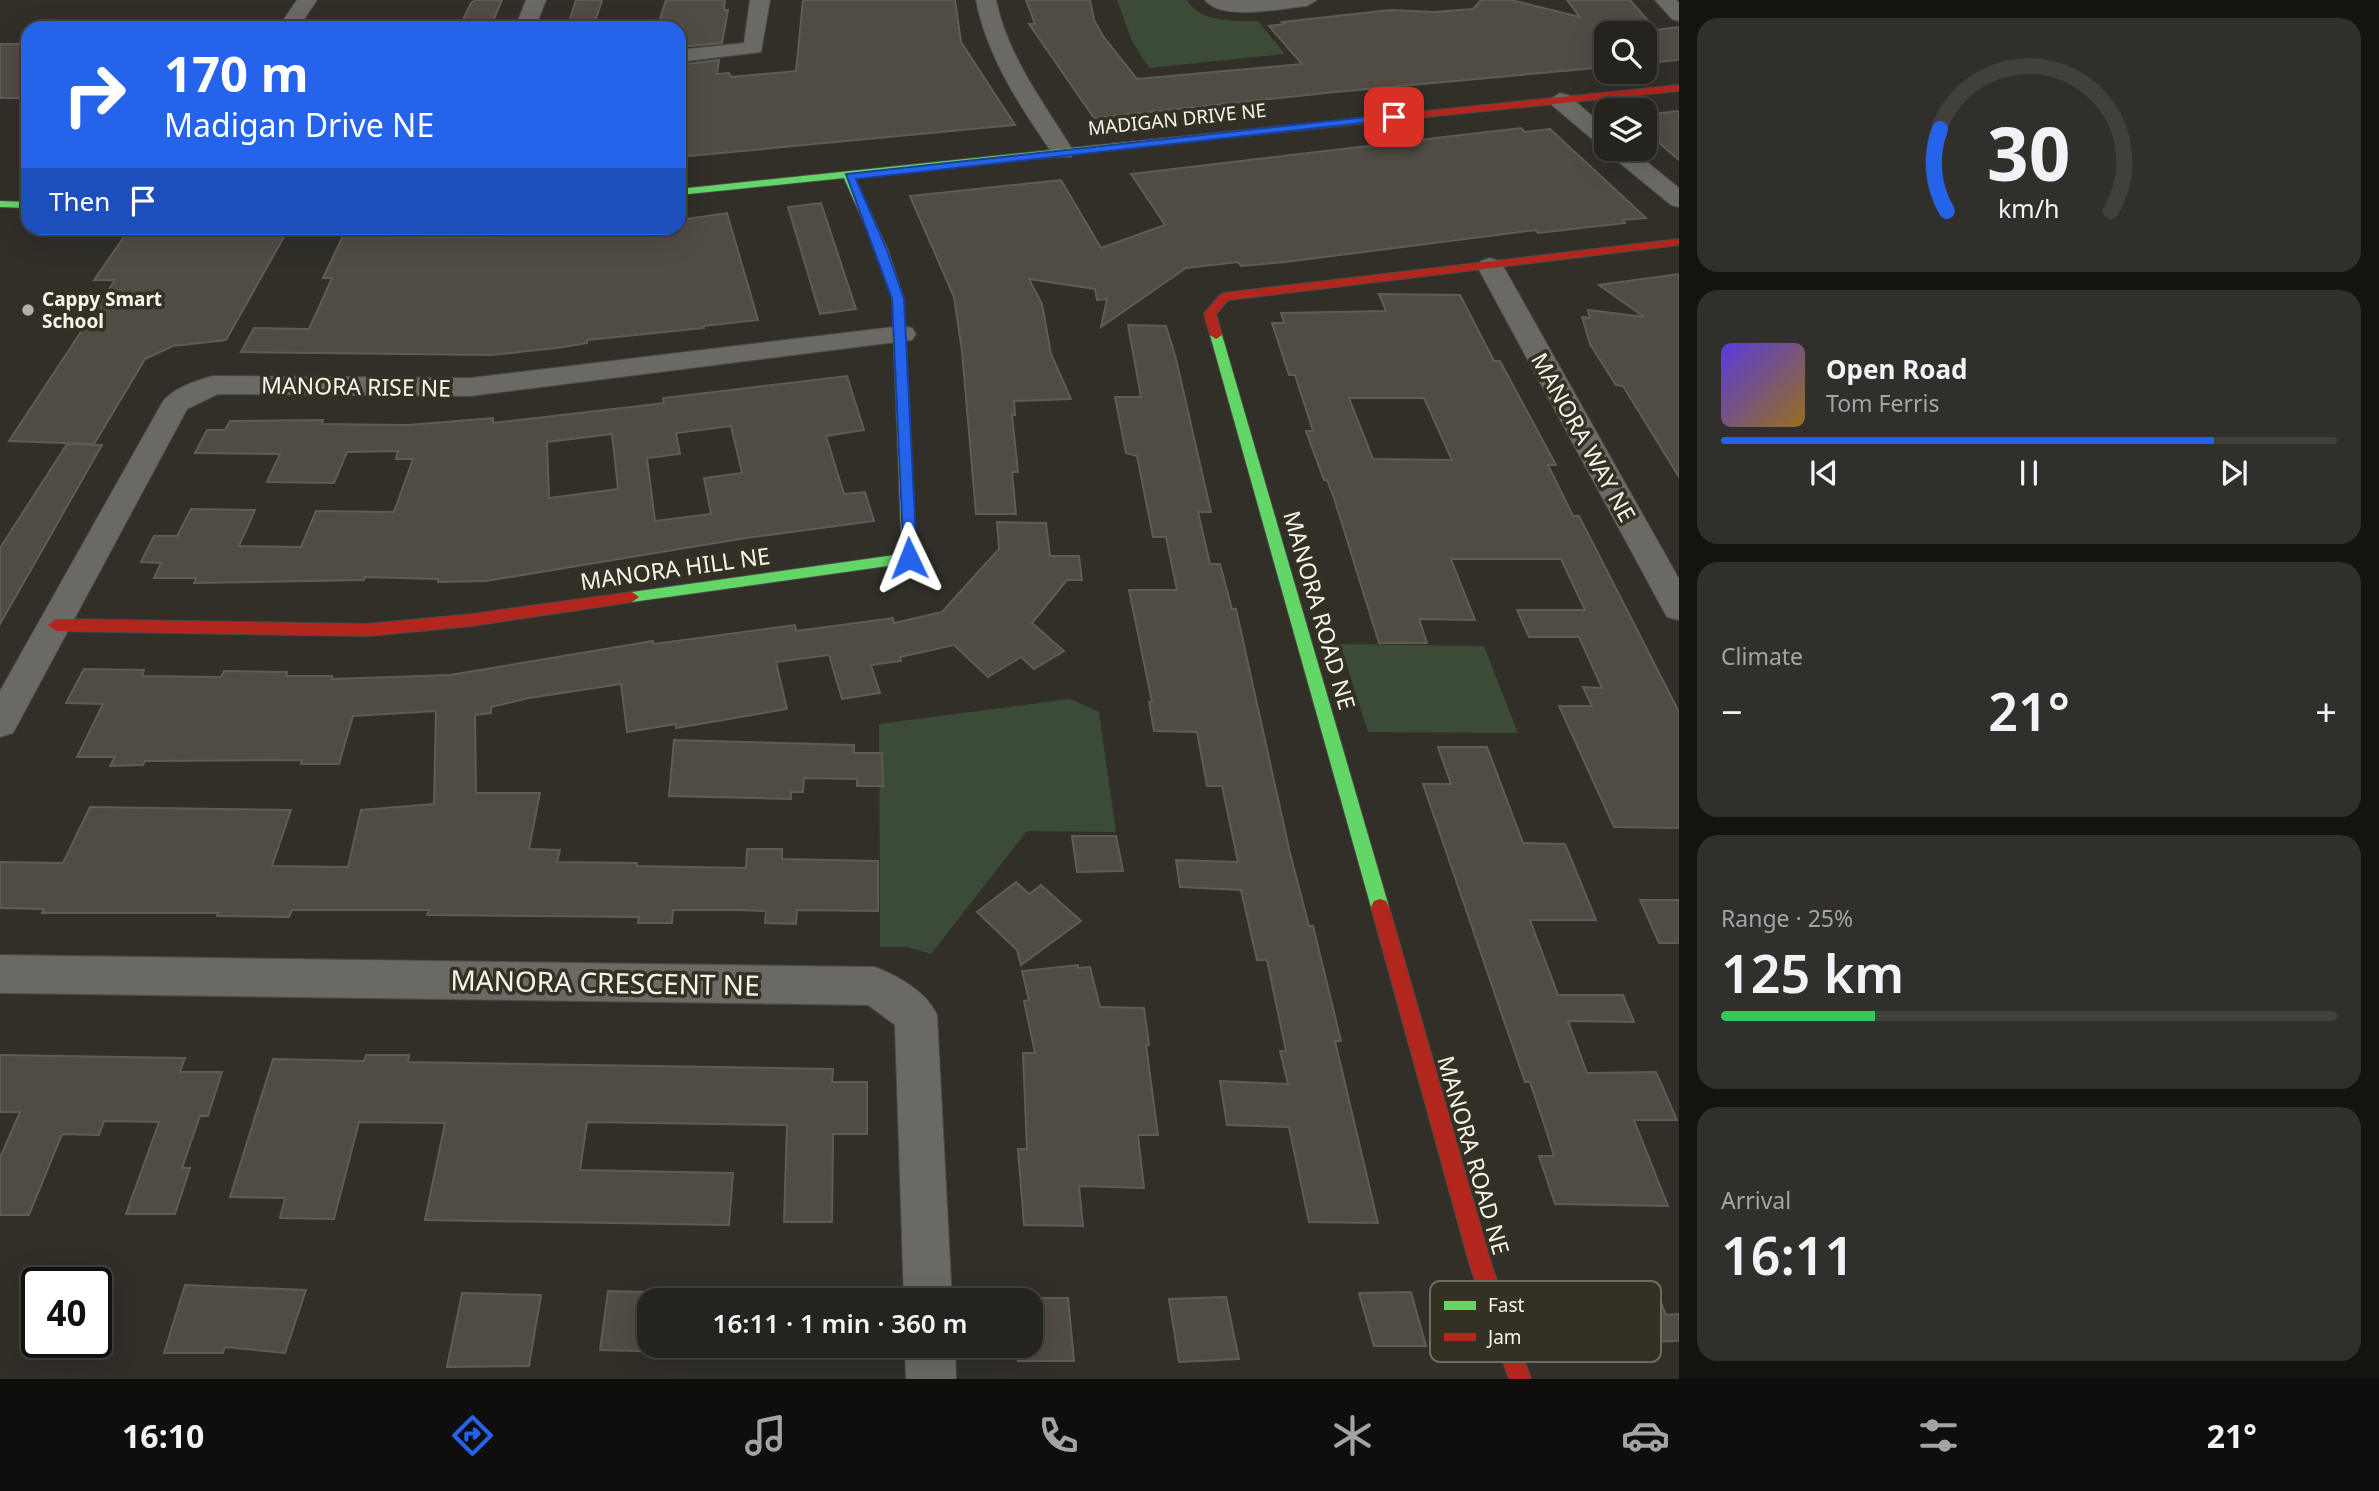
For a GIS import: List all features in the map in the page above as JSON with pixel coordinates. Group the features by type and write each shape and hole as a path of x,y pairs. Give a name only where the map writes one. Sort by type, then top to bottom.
{"street":[{"path":"293,21 307,0"},
{"path":"528,21 536,0"},
{"path":"686,55 754,48 760,0"},
{"path":"986,0 988,21 998,43 1063,152"},
{"path":"1215,0 1234,8 1307,0"},
{"path":"1665,0 1679,15"},
{"name":"MADIGAN DRIVE NE","path":"686,191 849,177 1679,88"},
{"path":"1560,100 1594,129"},
{"path":"1632,161 1679,200"},
{"name":"MANORA HILL NE","path":"56,625 368,630 472,620 909,558 902,334 898,299 881,250 849,177"},
{"path":"0,204 21,205"},
{"name":"MANORA ROAD NE","path":"1486,1281 1327,715 1210,314 1224,297 1679,242"},
{"name":"MANORA WAY NE","path":"1490,266 1679,608"},
{"name":"MANORA RISE NE","path":"0,723 176,403 213,385 470,387 902,334"},
{"name":"MANORA CRESCENT NE","path":"0,974 875,986 916,1015 927,1288"},
{"path":"930,1358 931,1379"},
{"name":"MANORA ROAD NE","path":"1514,1362 1520,1379"}],"green space":[{"path":"1117,0 1187,0 1193,8 1209,17 1258,21 1285,54 1149,68 1132,41"},
{"path":"1340,644 1484,646 1518,733 1368,732"},
{"path":"1070,699 1099,712 1116,832 1027,831 931,954 907,947 880,947 879,724"}],"building":[{"path":"476,0 502,0 493,21 462,21 471,3"},
{"path":"576,0 602,0 595,21 569,21"},
{"path":"666,0 725,0 724,10 728,10 722,43 686,46 686,21 659,21"},
{"path":"803,0 955,0 961,42 1015,125 686,156 686,64 719,60 717,74 729,73 731,77 796,71"},
{"path":"1026,0 1090,0 1094,20 1103,36 1137,79 1302,64 1269,26 1284,24 1282,22 1391,10 1434,12 1473,9 1481,0 1511,0 1580,17 1567,0 1630,0 1648,21 1594,21 1594,68 1094,118 1029,24 1035,24"},
{"path":"1679,27 1679,60 1657,62 1657,30"},
{"path":"0,44 21,44 21,98 0,98"},
{"path":"1679,111 1679,160 1657,141 1657,114"},
{"path":"1521,128 1525,132 1550,129 1646,218 1623,220 1625,223 1538,233 1535,230 1285,262 1241,266 1238,262 1186,268 1101,327 1107,299 1097,300 1095,289 1029,279 1042,304 1051,354 1071,399 1014,401 1015,415 1012,415 1018,472 1012,472 1016,514 976,514 962,351 954,297 910,196 1061,180 1101,248 1165,225 1131,174"},
{"path":"821,203 856,309 820,314 788,207"},
{"path":"727,213 758,320 587,340 587,343 564,347 491,355 241,352 254,328 309,329 332,278 323,278 343,236 686,235 686,219"},
{"path":"125,235 285,235 226,340 173,346 145,359 94,444 9,441 115,280 94,280"},
{"path":"1679,274 1679,477 1623,386 1616,385 1590,344 1582,317 1590,318 1588,310 1644,317 1599,285"},
{"path":"1379,294 1460,295 1494,361 1500,361 1556,465 1548,465 1573,516 1579,516 1679,712 1679,828 1614,827 1559,706 1592,706 1583,687 1602,688 1579,637 1529,637 1517,610 1585,610 1561,559 1451,559 1475,620 1419,619 1427,643 1379,643 1334,498 1327,480 1324,480 1306,431 1313,431 1295,375 1289,375 1272,323 1284,323 1281,313 1386,311","holes":["1349,398 1424,398 1452,460 1373,459"]},
{"path":"1128,325 1166,326 1176,359 1211,512 1198,512 1210,564 1220,564 1232,609 1236,609 1290,853 1309,926 1313,926 1341,1041 1335,1041 1378,1223 1309,1222 1289,1127 1227,1125 1220,1081 1288,1084 1280,1051 1286,1051 1267,960 1257,960 1241,890 1180,887 1176,860 1238,862 1222,786 1207,786 1197,732 1154,731 1149,702 1152,702 1129,590 1177,590 1166,537 1153,537 1137,456 1126,453 1115,397 1141,397"},
{"path":"847,376 864,430 826,436 844,494 865,492 874,521 746,538 486,581 438,582 438,579 365,577 364,580 194,583 196,578 154,578 161,563 141,562 154,536 177,536 191,509 255,510 239,546 301,547 316,511 394,512 413,459 396,459 398,451 347,452 334,483 267,482 280,454 195,453 207,430 225,430 230,421 323,420 322,424 408,425 493,418 493,423 664,403 663,398","holes":["731,426 742,473 704,478 711,514 655,521 647,458 680,454 676,433","612,434 618,489 549,498 547,442"]},
{"path":"67,444 102,445 0,624 0,548"},
{"path":"997,522 1046,523 1050,556 1079,556 1082,580 1067,580 1032,623 1064,651 1034,669 1021,657 988,677 954,645 900,657 901,661 871,665 880,693 842,699 829,655 776,662 787,709 676,728 676,724 627,732 621,684 529,698 491,707 491,713 475,715 476,793 540,793 529,849 560,850 557,862 637,863 637,866 746,868 747,849 782,849 782,859 878,861 878,911 797,910 796,924 765,923 766,911 739,910 673,910 672,923 638,923 639,917 427,915 429,910 292,910 289,917 217,916 218,913 42,913 44,909 0,908 0,862 63,863 90,807 291,810 272,866 348,867 361,810 434,804 436,711 353,716 339,764 301,764 302,760 145,761 143,765 110,766 115,757 77,757 103,704 66,703 84,669 144,670 142,676 221,677 224,671 287,672 286,676 332,676 332,679 450,675 653,641 654,644 795,625 796,631 893,618 894,623 942,612 999,549"},
{"path":"674,740 854,745 854,753 882,753 883,786 857,786 857,779 804,778 803,792 791,792 791,799 669,796"},
{"path":"1438,747 1487,747 1523,843 1565,844 1596,920 1530,920 1558,995 1623,995 1634,1022 1568,1021 1587,1073 1656,1072 1677,1120 1634,1120 1668,1206 1555,1204 1539,1156 1554,1156 1546,1130 1530,1082 1525,1082 1423,784 1451,784"},
{"path":"1072,836 1116,836 1123,871 1077,872"},
{"path":"1016,882 1029,894 1041,885 1081,921 1021,965 1017,950 977,912"},
{"path":"1640,900 1679,900 1679,943 1659,943"},
{"path":"1078,965 1078,968 1090,967 1100,1007 1144,1008 1158,1135 1138,1135 1144,1188 1079,1186 1083,1226 1024,1225 1018,1149 1027,1149 1023,1053 1035,1053 1024,1001 1029,1000 1022,971"},
{"path":"0,1055 185,1058 180,1072 222,1072 208,1116 200,1116 182,1168 190,1168 175,1214 126,1214 159,1122 104,1121 99,1135 62,1134 29,1215 0,1215 0,1158 20,1112 0,1112"},
{"path":"366,1055 409,1055 408,1062 833,1069 832,1082 867,1082 867,1134 833,1134 832,1222 784,1222 787,1125 587,1122 580,1170 733,1173 729,1225 425,1220 445,1123 359,1122 334,1219 280,1218 285,1198 230,1197 273,1059 364,1061"},
{"path":"185,1285 306,1290 285,1353 225,1347 223,1353 164,1353"},
{"path":"608,1291 637,1292 637,1351 600,1350"},
{"path":"1411,1292 1426,1346 1374,1346 1359,1293"},
{"path":"462,1293 541,1295 529,1366 447,1367"},
{"path":"1226,1297 1239,1359 1179,1362 1169,1299"},
{"path":"1043,1298 1068,1298 1074,1361 1018,1361 1018,1358 1043,1358"},
{"path":"1661,1303 1666,1315 1679,1314 1679,1341 1661,1341"}],"traffic: fast":[{"path":"686,191 1253,132"},
{"path":"632,597 909,558 898,299 882,250 849,177"},
{"path":"0,204 21,205"},
{"path":"1216,335 1380,907"}],"traffic: jam":[{"path":"1253,132 1679,88"},
{"path":"1216,335 1210,314 1224,297 1679,242"},
{"path":"56,625 368,630 472,620 632,597"},
{"path":"1380,907 1486,1281"},
{"path":"1514,1362 1520,1379"}],"place":[{"name":"Cappy Smart School","path":"28,310"}],"route":[{"path":"909,558 902,334 898,299 881,250 849,177 1394,117"}]}
